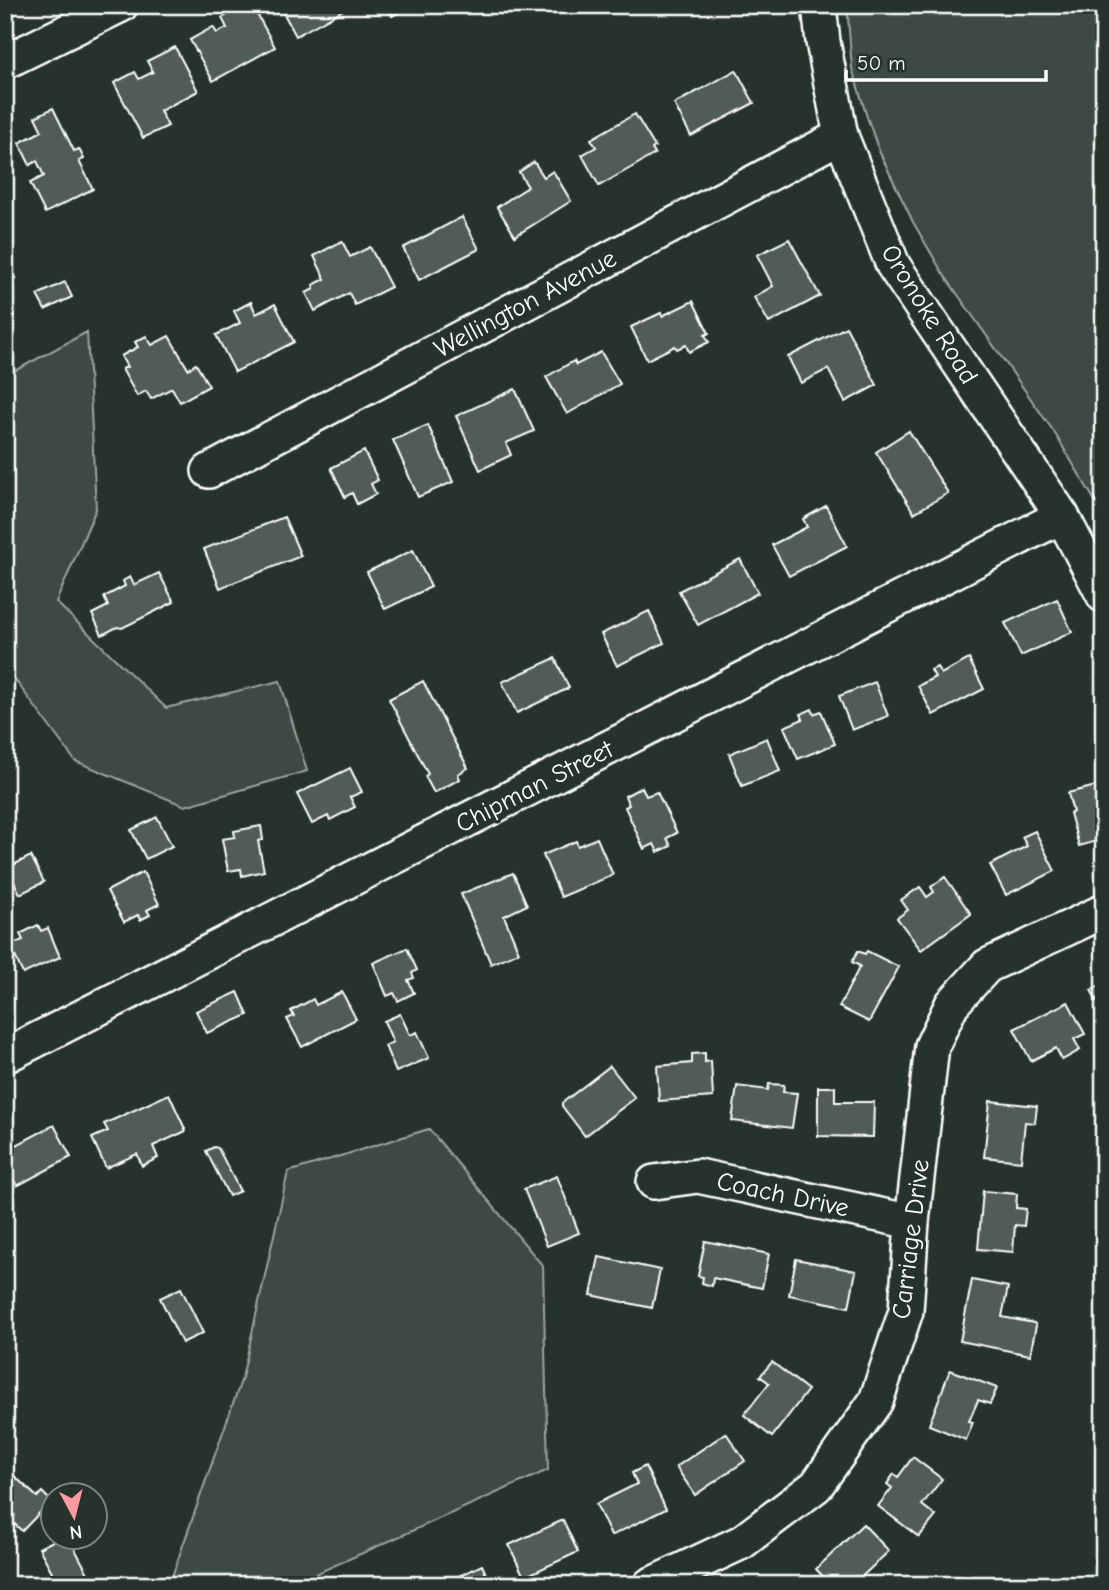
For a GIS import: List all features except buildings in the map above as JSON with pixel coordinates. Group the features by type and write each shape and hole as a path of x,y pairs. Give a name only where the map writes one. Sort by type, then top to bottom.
{"street":[{"path":"5,62 121,5"},
{"name":"Oronoke Road","path":"818,5 841,136 893,265 1062,516 1104,596"},
{"name":"Wellington Avenue","path":"209,471 841,136"},
{"name":"Chipman Street","path":"5,1056 1062,516"},
{"name":"Carriage Drive","path":"650,1585 742,1542 816,1486 876,1401 906,1311 912,1222 932,1046 952,1004 987,966 1104,911"},
{"name":"Coach Drive","path":"653,1182 698,1176 912,1222"}],"shaded area":[{"path":"847,5 1104,5 1104,516 1054,432 942,272 913,222 880,153 852,68"},
{"path":"87,332 96,509 56,602 166,708 280,681 307,771 185,806 75,761 5,666 5,376"},
{"path":"429,1129 543,1266 548,1470 291,1585 169,1585 242,1378 288,1172"}]}
